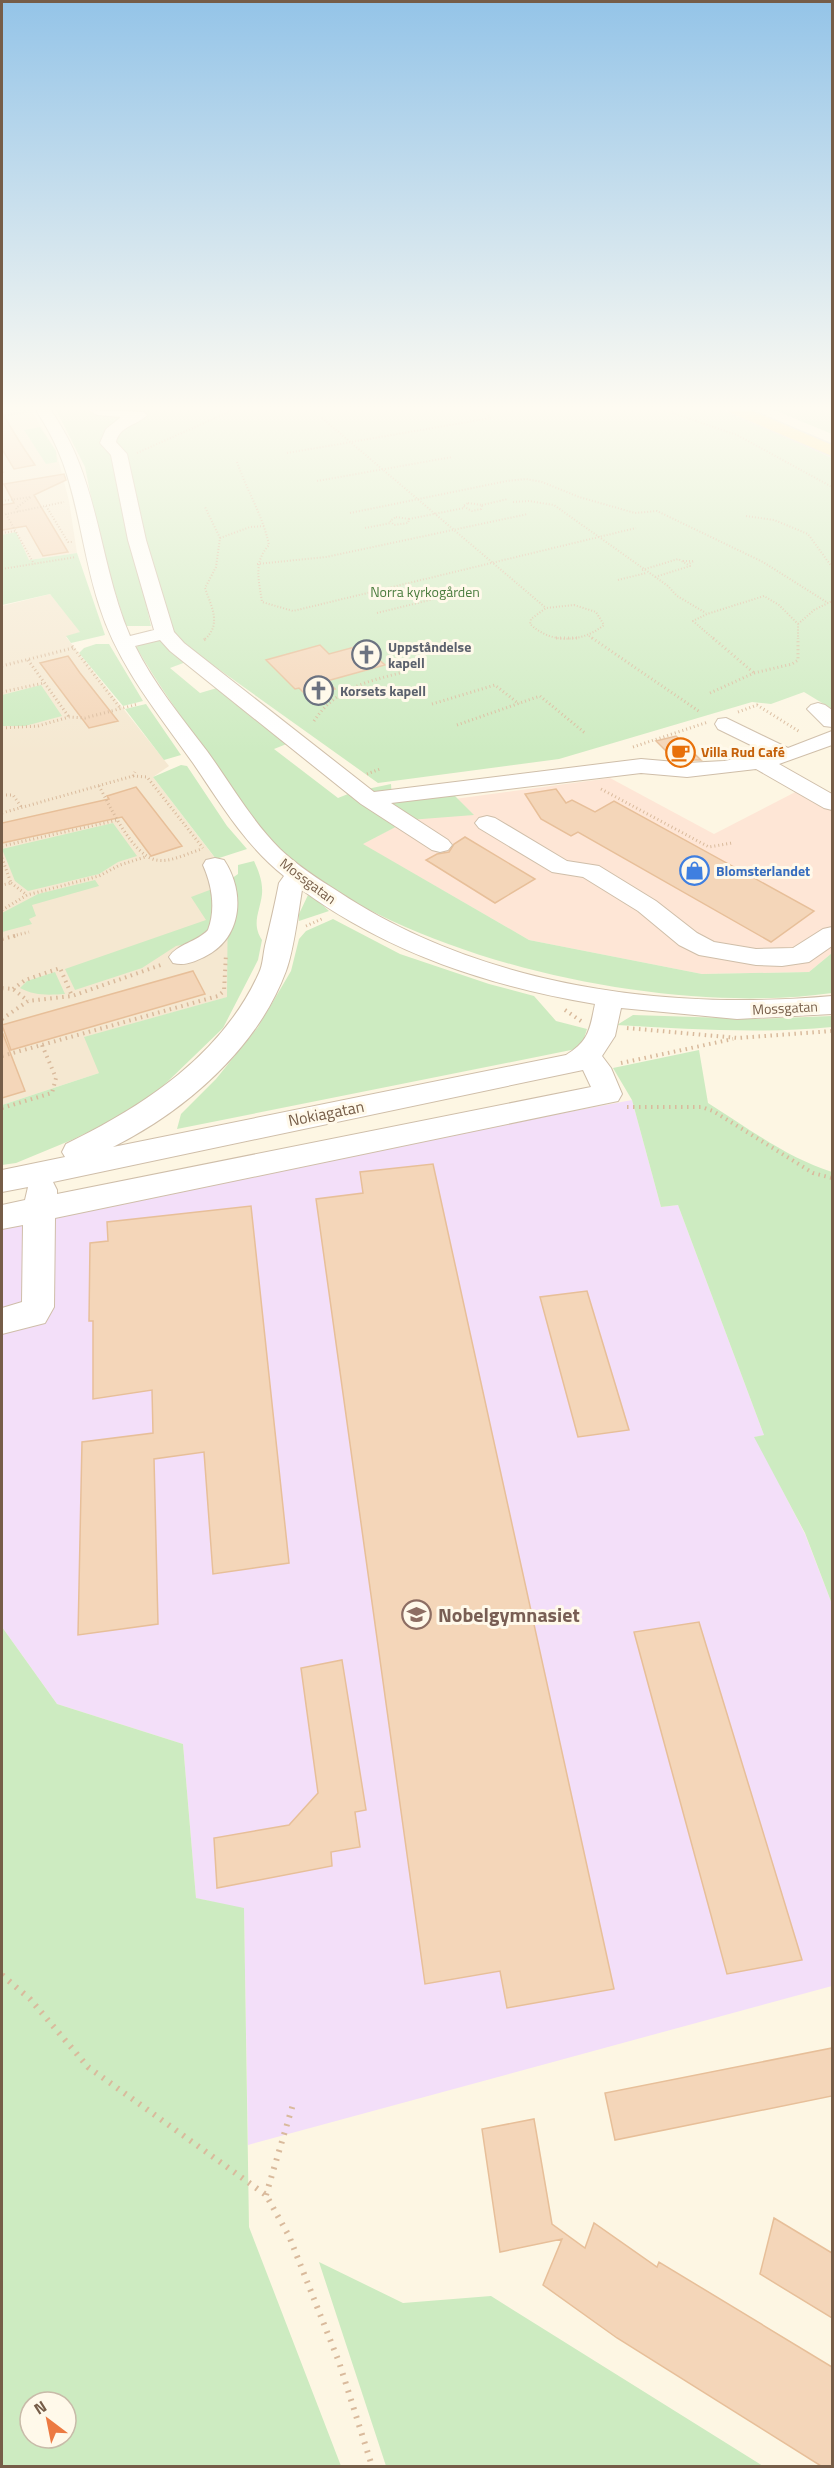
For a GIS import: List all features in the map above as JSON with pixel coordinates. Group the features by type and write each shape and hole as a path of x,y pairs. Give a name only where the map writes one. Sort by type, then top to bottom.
{"street":[{"name":"Mossgatan","path":"88,525 102,589 124,643 166,714 267,849 297,876 355,915 416,944 488,971 545,987 610,998 723,1009 764,1010 832,1005"},
{"path":"134,525 165,633 177,647 369,799 440,846"},
{"path":"124,643 165,633"},
{"path":"726,724 771,746 785,756"},
{"path":"369,799 647,765 687,770 760,762 785,756 832,736"},
{"path":"760,762 832,803"},
{"path":"487,823 561,867 590,872 639,901 688,939 708,949 756,957 800,956 832,935"},
{"path":"182,957 217,937 224,920 220,874 209,857"},
{"path":"4,1180 66,1157 113,1135 172,1098 202,1072 245,1022 273,971 291,883 297,876"},
{"path":"2,1217 608,1094 597,1068 587,1056 596,1048 603,1035 610,998"},
{"name":"Nokiagatan","path":"4,1180 556,1067 587,1056"},
{"path":"2,1321 33,1313 38,1306 39,1209 42,1190 37,1173"}],"path":[{"path":"13,525 34,564"},
{"path":"58,525 68,542 75,542"},
{"path":"204,640 213,634 217,624 205,588 216,567 220,538 214,525"},
{"path":"365,528 380,525"},
{"path":"448,525 546,608"},
{"path":"257,564 326,557 476,525"},
{"path":"582,525 677,596 707,614"},
{"path":"686,525 763,562 828,603"},
{"path":"787,525 808,534 832,567"},
{"path":"220,538 250,526 265,526 269,545 259,554 257,564 262,602 293,611 636,528"},
{"path":"2,533 16,531"},
{"path":"2,569 94,555"},
{"path":"642,570 678,559 690,566 654,577"},
{"path":"682,561 688,559 694,561 687,564"},
{"path":"618,580 647,573"},
{"path":"710,693 754,673 792,664 798,660 798,624 779,605 764,596 707,614 693,621 754,673"},
{"path":"377,614 438,598"},
{"path":"798,624 814,610 832,601"},
{"path":"574,605 596,612 604,625 589,636 555,637 533,628 530,624 531,619 546,608 574,605"},
{"path":"589,636 700,712"},
{"path":"2,666 73,647 122,709"},
{"path":"28,660 69,717"},
{"path":"314,721 322,706 339,693 360,683 400,673"},
{"path":"2,692 44,683"},
{"path":"432,704 495,685 519,704"},
{"path":"458,725 540,696 585,733"},
{"path":"2,728 38,726 69,717 85,718 140,703"},
{"path":"2,813 134,774 147,777 209,857"},
{"path":"580,774 595,786 709,847 720,847 732,843"},
{"path":"99,786 118,820 146,857 158,861 209,857"},
{"path":"2,795 13,795 22,808"},
{"path":"2,846 118,820"},
{"path":"2,910 27,895 99,876 120,865 146,857"},
{"path":"2,858 11,883 27,895"},
{"path":"2,885 11,883"},
{"path":"304,928 330,916"},
{"path":"2,939 28,932"},
{"path":"2,1056 218,996 224,991 226,951 217,937"},
{"path":"2,1019 28,1001 72,996 182,957"},
{"path":"13,989 25,980 60,968 72,996"},
{"path":"2,988 13,989 28,1001"},
{"path":"561,1005 577,1019 587,1023"},
{"path":"619,1028 738,1038"},
{"path":"620,1064 738,1038 832,1031"},
{"path":"2,1108 52,1093 56,1078 42,1045"},
{"path":"624,1107 702,1107 713,1111 813,1173 832,1178"},
{"path":"2,1975 30,1999 88,2067 266,2195 289,2236 339,2362 372,2466"},
{"path":"266,2195 294,2101"}],"shaded area":[{"path":"2,525 73,525 77,553 2,564"},
{"path":"50,594 81,632 66,637 169,766 153,777 228,875 228,997 139,1022 99,1073 2,1105 2,606"},
{"path":"610,778 714,834 807,786 832,795 832,953 809,972 702,974 529,940 362,844 447,800"},
{"name":"Nobelgymnasiet","path":"632,1100 661,1207 678,1205 764,1435 755,1437 805,1534 832,1604 832,1986 248,2145 244,1909 196,1898 183,1744 57,1704 2,1627 2,1219"}],"green space":[{"name":"Norra kyrkogården","path":"97,525 128,525 151,626 126,626 101,547"},
{"name":"Norra kyrkogården","path":"136,525 832,525 832,709 804,692 771,704 752,702 559,759 378,783 175,638"},
{"path":"16,532 29,560 77,553 105,635 71,643 66,636 80,632 50,594 2,605 2,535"},
{"path":"159,637 186,662 170,668 200,693 217,688 289,743 274,749 338,798 353,792 391,784 392,799 451,792 474,815 409,820 363,844 529,940 702,974 809,972 832,953 832,993 768,998 698,997 625,989 551,974 478,954 410,929 348,898 283,853 246,809 136,647"},
{"path":"96,644 109,644 143,701 123,706 79,653 84,648"},
{"path":"41,685 62,716 25,726 2,726 2,695"},
{"path":"146,704 181,755 164,760 125,709"},
{"path":"181,765 187,766 227,826 247,849 216,859 153,777"},
{"path":"113,823 137,856 118,862 99,874 28,891 15,881 2,849"},
{"path":"254,861 262,885 257,928 262,940 258,960 223,1028 162,1087 123,1115 74,1139 16,1163 2,1165 2,1105 99,1073 84,1037 227,997 228,881 238,874 238,865"},
{"path":"95,880 99,886 32,905 36,916 29,919 32,924 2,932 2,913 38,894"},
{"path":"215,888 212,933 204,941 176,946 142,968 75,990 65,969 206,920 191,897"},
{"path":"308,895 329,911 299,921 299,914"},
{"path":"333,919 400,954 489,984 534,996 556,1021 587,1029 581,1048 177,1129 181,1114 216,1079 258,1027 291,971 299,939 306,931"},
{"path":"55,972 65,994 36,994 20,988 27,981"},
{"path":"633,1015 758,1019 832,1016 832,1027 751,1030 617,1025"},
{"path":"699,1050 708,1103 784,1151 832,1172 832,1604 805,1533 754,1437 764,1435 678,1205 661,1207 632,1100 613,1068"},
{"path":"2,1627 57,1704 183,1744 196,1898 244,1908 249,2227 341,2466 2,2466"},
{"path":"319,2262 403,2303 491,2296 763,2466 386,2466"}],"building":[{"path":"2,525 52,525 68,552 43,556 26,526 2,530"},
{"path":"320,645 329,654 362,645 385,665 327,681 335,689 308,697 299,688 295,689 266,660"},
{"path":"68,656 118,721 89,728 40,663"},
{"path":"676,736 701,760 675,760 656,741"},
{"path":"136,787 182,846 151,856 122,817 2,843 2,823 109,799 107,796"},
{"name":"Blomsterlandet","path":"556,789 566,803 572,800 595,812 614,801 814,911 771,942 578,832 571,836 541,819 525,794"},
{"path":"465,837 535,879 495,903 426,860 437,854 449,852 454,844"},
{"path":"193,971 205,994 11,1050 2,1025"},
{"path":"2,1035 25,1091 2,1098"},
{"path":"433,1164 614,1989 507,2008 500,1971 425,1984 316,1199 363,1193 360,1172"},
{"path":"251,1206 289,1563 213,1574 204,1452 154,1459 158,1624 78,1635 82,1442 153,1433 152,1390 93,1399 93,1321 89,1321 90,1243 108,1241 107,1222"},
{"path":"587,1291 629,1430 578,1437 540,1297"},
{"path":"699,1622 802,1960 727,1974 634,1632"},
{"path":"342,1660 366,1810 355,1812 360,1847 331,1852 332,1866 217,1888 214,1838 289,1825 318,1793 301,1668"},
{"path":"832,2048 832,2096 615,2140 605,2093"},
{"path":"534,2119 552,2224 585,2248 594,2223 657,2267 659,2262 832,2367 832,2466 821,2466 617,2338 543,2285 562,2239 500,2252 482,2129"},
{"path":"774,2218 832,2253 832,2318 760,2274"}],"place":[{"name":"Uppståndelse kapell","path":"367,655"},
{"name":"Korsets kapell","path":"319,691"},
{"name":"Villa Rud Café","path":"680,752"},
{"name":"Blomsterlandet","path":"695,871"},
{"name":"Nobelgymnasiet","path":"417,1615"}]}
